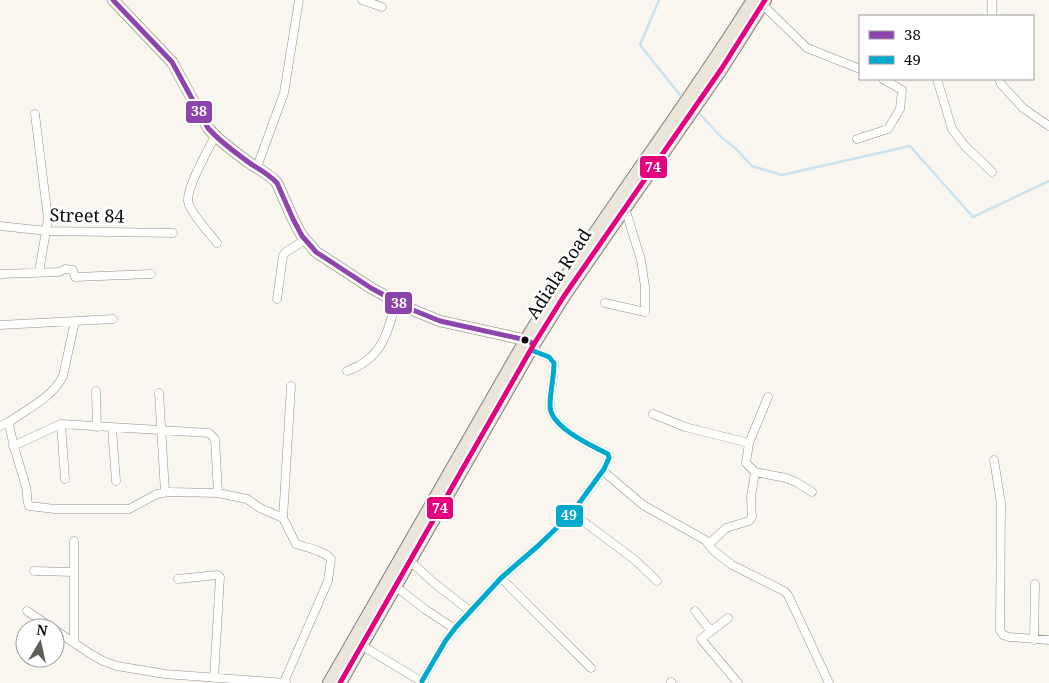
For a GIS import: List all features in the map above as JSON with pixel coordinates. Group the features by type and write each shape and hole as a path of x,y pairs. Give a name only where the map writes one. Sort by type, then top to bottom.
{"main road":[{"path":"113,0 172,62 214,136 272,177 277,183 293,219 305,240 316,252 371,288 421,314 440,321 530,345"},
{"name":"Adiala Road","path":"329,683 530,345 722,68 759,1"},
{"name":"Adiala Road","path":"340,683 530,345 566,276 713,63 759,1"}],"street":[{"path":"257,167 284,93 299,0"},
{"path":"362,0 382,7"},
{"path":"992,0 992,15"},
{"path":"759,1 807,48 859,69"},
{"path":"857,139 888,128 900,109 902,90 885,80"},
{"path":"938,80 952,129 964,145 992,172"},
{"path":"1000,80 1001,84 1022,108 1049,126"},
{"path":"35,114 48,219 39,272"},
{"path":"214,136 190,187 188,202 217,243"},
{"path":"605,303 645,312 645,287 641,260 624,208"},
{"name":"Street 84","path":"0,226 47,231 173,232"},
{"path":"276,299 283,256 305,240"},
{"path":"0,274 59,272 65,269 73,270 75,277 150,274"},
{"path":"347,371 366,362 378,351 386,336 396,302"},
{"path":"0,325 113,319"},
{"path":"0,426 51,392 61,381 64,376 75,321"},
{"path":"361,645 423,682 446,640 455,628 501,578 572,513 603,471 610,458 608,454 578,439 557,421 552,414 550,405 554,380 554,363 549,357 530,345"},
{"path":"65,636 103,661 117,666 165,674 285,682 328,581 331,559 324,553 296,544 283,518 292,386"},
{"path":"96,391 97,427"},
{"path":"159,393 165,492"},
{"path":"768,397 749,443 746,463 755,472 786,478 812,492"},
{"path":"652,414 685,427 749,443"},
{"path":"8,422 13,446 27,490 26,501 28,506 34,508 129,509 157,494 165,492 218,493 247,499 260,508 283,518"},
{"path":"13,446 61,424 208,433 215,439 218,493"},
{"path":"61,424 65,479"},
{"path":"112,428 116,481"},
{"path":"994,460 1001,503 1000,630 1003,635 1009,638 1049,640"},
{"path":"603,471 643,505 705,540 714,551 732,565 784,591 788,595 829,683"},
{"path":"709,544 726,528 749,521 752,517 750,497 755,472"},
{"path":"572,513 635,560 656,581"},
{"path":"74,541 74,642"},
{"path":"410,561 470,611"},
{"path":"34,570 74,572"},
{"path":"178,579 217,575 220,577 214,678"},
{"path":"501,578 591,668"},
{"path":"1034,640 1035,584"},
{"path":"395,586 426,610 455,628"},
{"path":"27,611 38,618"},
{"path":"695,611 711,631"},
{"path":"728,618 701,639 738,683"}],"waterway":[{"path":"659,0 640,45 680,95"},
{"path":"699,113 752,166 782,175 910,146 973,217 1049,181"}],"transit line":[{"name":"38","path":"113,0 172,62 208,128 228,147 277,183 302,236 316,252 371,288 408,308 440,321 526,340 534,344"},
{"name":"74","path":"340,683 534,344 564,296 722,68 765,0"},
{"name":"49","path":"422,681 446,640 456,627 501,578 572,513 604,469 609,458 608,454 573,435 557,421 552,414 550,406 554,363 549,357 531,350"}]}
